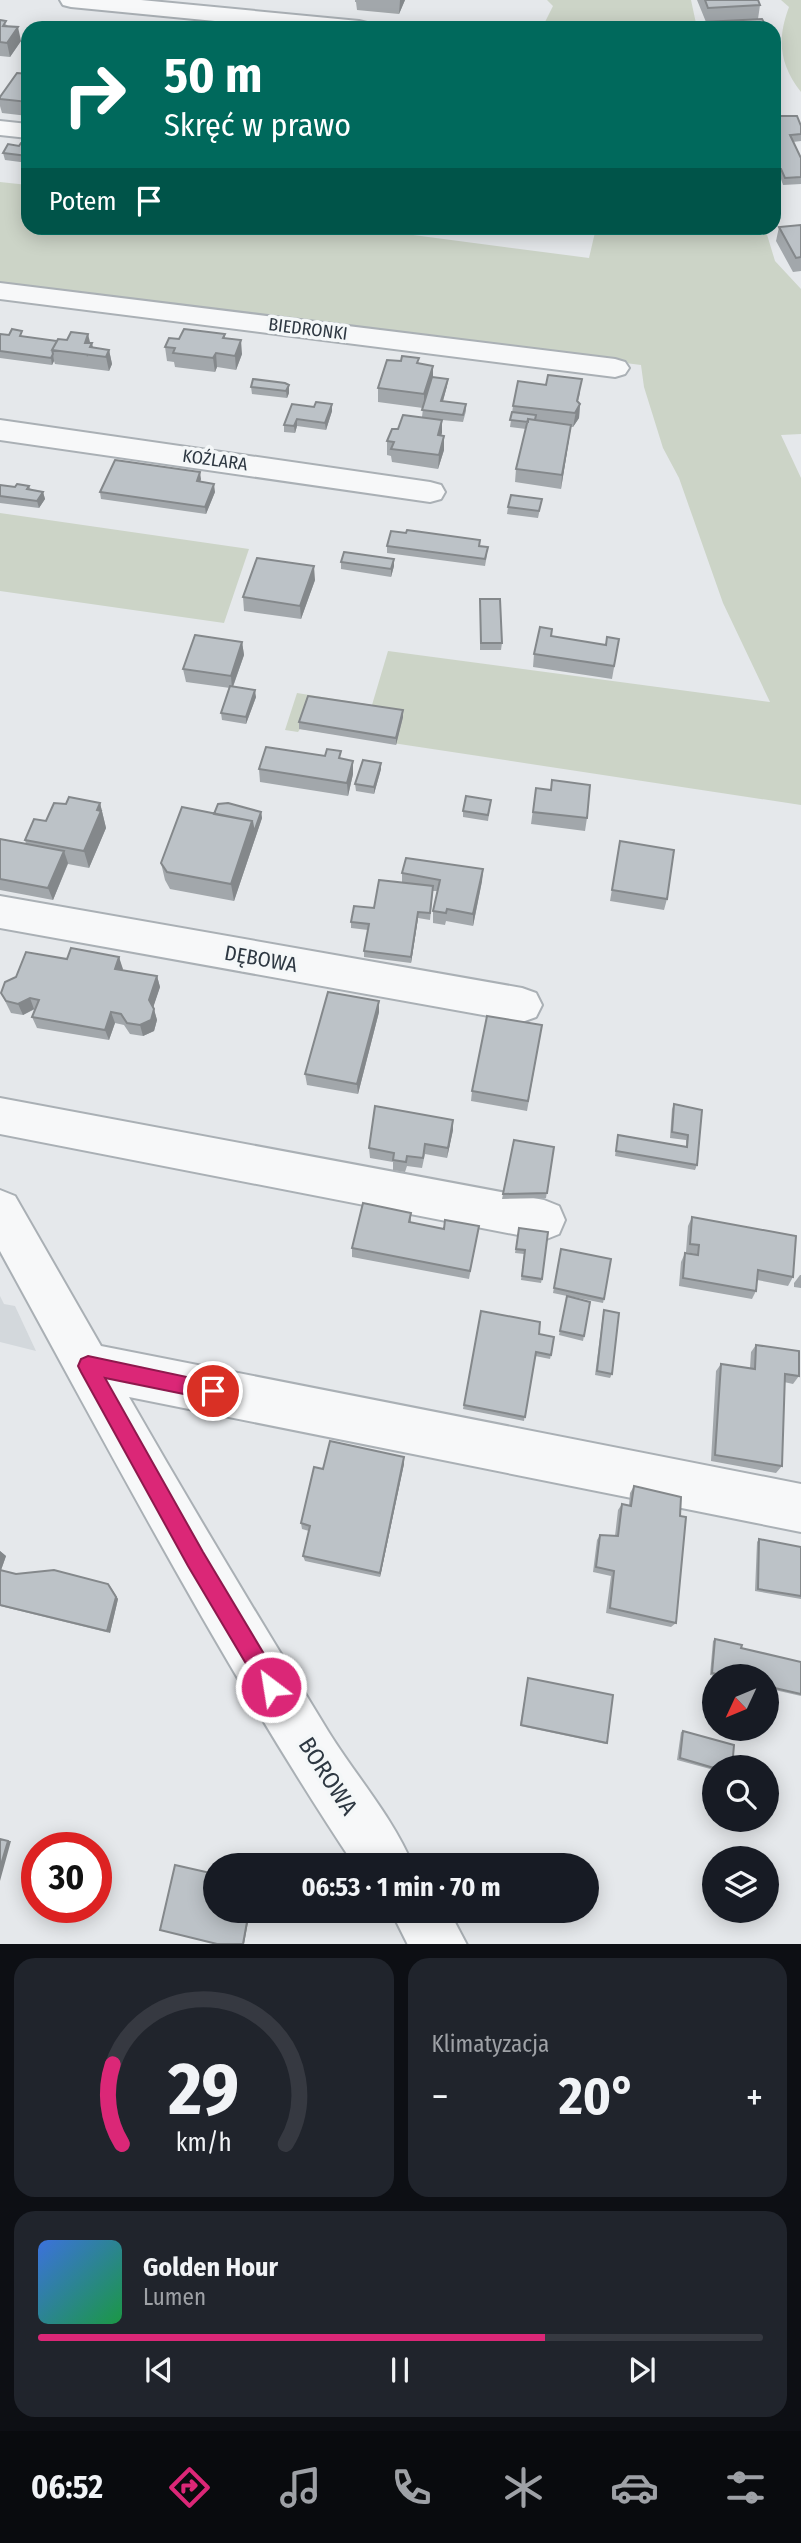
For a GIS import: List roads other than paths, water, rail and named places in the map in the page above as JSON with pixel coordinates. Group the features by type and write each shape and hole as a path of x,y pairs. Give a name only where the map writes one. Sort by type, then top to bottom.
{"street":[{"path":"71,0 287,21"},
{"path":"0,128 21,130"},
{"name":"BIEDRONKI","path":"0,291 615,368"},
{"name":"KOŹLARA","path":"0,430 430,492"},
{"name":"DĘBOWA","path":"0,912 522,1005"},
{"path":"0,1116 544,1220"},
{"name":"BOROWA","path":"0,1210 257,1664 326,1776 378,1853"},
{"path":"88,1366 801,1507"},
{"path":"426,1923 440,1944"}]}
